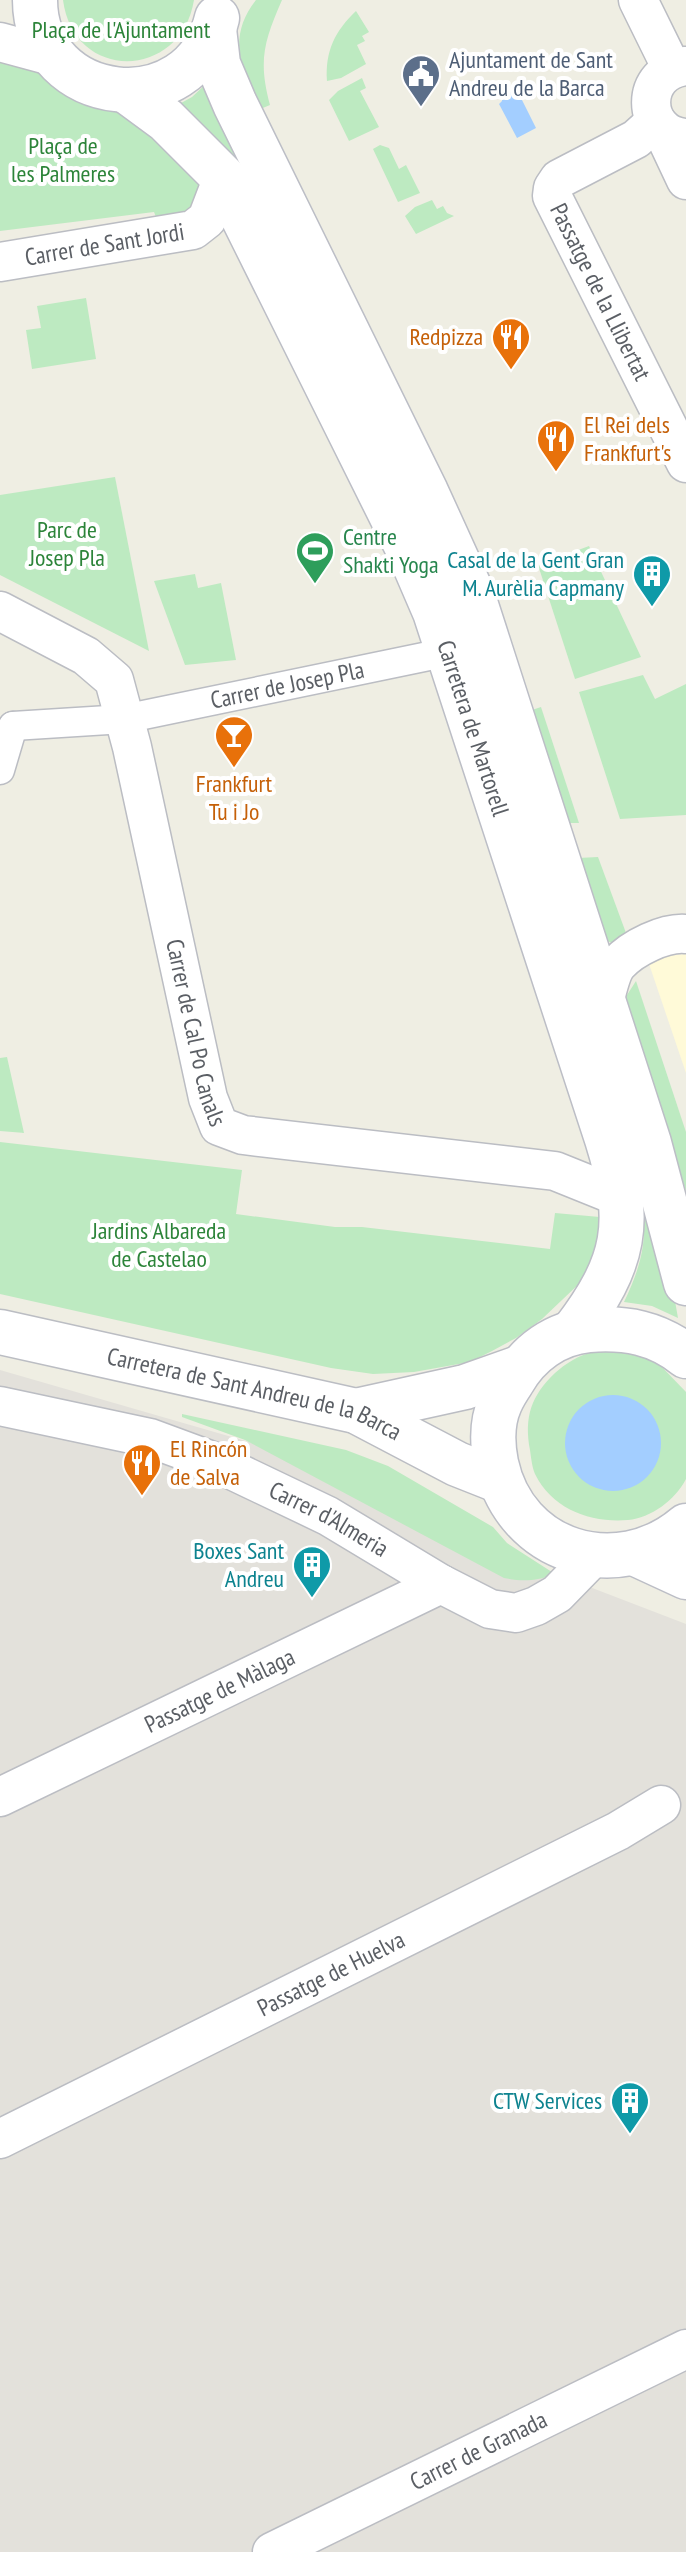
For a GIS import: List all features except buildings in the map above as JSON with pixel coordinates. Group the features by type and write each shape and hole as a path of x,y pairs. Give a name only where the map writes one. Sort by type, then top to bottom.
{"main road":[{"name":"Carretera de Martorell","path":"35,0 41,32 55,57 88,82 101,88 128,92 155,87 180,75 202,53 216,14"},
{"name":"Carretera de Martorell","path":"216,14 218,64 235,104 420,479 472,593 649,1143 686,1283"},
{"name":"Carretera de Martorell","path":"128,92 166,120 223,177 407,547 435,612 607,1139 622,1198 621,1232 613,1267 594,1304 573,1332"},
{"name":"Carretera de Martorell","path":"686,1356 672,1345 646,1333 611,1328 573,1332 558,1338 537,1351 519,1368 499,1404 493,1449 504,1491 524,1519 548,1539 572,1550 614,1554 686,1577"},
{"name":"Carretera de Sant Andreu de la Barca","path":"0,1332 356,1411 457,1464 500,1481"},
{"path":"356,1411 465,1387 519,1368"},
{"path":"614,1554 672,1537 686,1526"}],"street":[{"path":"638,0 679,67 655,84 651,106 668,128 686,180"},
{"path":"0,42 55,57"},
{"name":"Passatge de la Llibertat","path":"668,128 636,139 559,179 552,196 686,463"},
{"name":"Carrer de Sant Jordi","path":"0,262 193,230 207,219 223,177"},
{"path":"0,611 86,656 114,680 128,733"},
{"name":"Carrer de Josep Pla","path":"7,718 128,733 448,652"},
{"path":"0,770 7,718"},
{"name":"Carrer de Cal Po Canals","path":"128,733 208,1098 219,1126 243,1135 555,1171 622,1198"},
{"path":"603,1006 616,965 655,939 675,933 686,934"},
{"path":"555,1171 585,1158 607,1139"},
{"name":"Carrer d'Almeria","path":"0,1381 39,1413"},
{"name":"Carrer d'Almeria","path":"0,1406 150,1438 215,1462 328,1516 441,1584 490,1609 516,1613 557,1594 614,1554"},
{"name":"Passatge de Màlaga","path":"0,1797 441,1584"},
{"name":"Passatge de Huelva","path":"0,2139 618,1831 661,1805"},
{"name":"Carrer de Granada","path":"272,2552 686,2349"}],"shaded area":[{"path":"686,954 686,1073 647,958"},
{"path":"0,1370 387,1482 548,1571 686,1624 686,2552 0,2552"}],"green space":[{"name":"Plaça de l'Ajuntament","path":"63,0 194,0 185,26 170,45 150,57 128,61 106,58 86,46 71,27"},
{"path":"256,0 282,0 265,51 264,76 270,105 258,110 242,68 239,41 241,28"},
{"path":"356,11 369,32 362,36 365,41 357,45 366,64 341,78 327,81 333,42"},
{"name":"Plaça de les Palmeres","path":"0,52 128,115 201,171 203,210 158,222 154,212 0,231"},
{"path":"362,78 366,88 360,91 379,127 349,141 329,100 338,91"},
{"path":"207,83 248,175 172,108 192,97"},
{"path":"380,145 389,148 399,169 406,165 420,193 398,202 373,149"},
{"path":"432,200 437,209 443,206 447,213 454,216 416,234 405,216 415,207"},
{"path":"86,298 96,359 32,369 26,330 41,328 37,306"},
{"name":"Parc de Josep Pla","path":"115,477 149,651 0,575 0,495"},
{"path":"589,546 641,657 575,679 538,565"},
{"path":"195,574 198,588 221,583 236,660 185,665 154,581"},
{"path":"643,675 655,699 686,684 686,815 620,819 579,692"},
{"path":"541,707 579,823 566,823 529,711"},
{"path":"598,857 626,933 614,943 606,941 578,858"},
{"path":"636,981 686,1132 686,1191 625,1011 627,995"},
{"path":"7,1057 24,1133 0,1131 0,1058"},
{"name":"Jardins Albareda de Castelao","path":"0,1142 242,1170 236,1214 335,1227 362,1227 550,1249 555,1213 611,1218 582,1281 542,1319 516,1338 470,1362 414,1372 373,1374 331,1368 0,1294"},
{"path":"640,1188 661,1222 678,1318 652,1306 624,1302 643,1246"},
{"path":"630,1351 657,1362 686,1392 686,1479 669,1501 654,1512 637,1519 600,1519 574,1512 552,1497 543,1486 532,1462 529,1417 540,1390 572,1360 593,1352"},
{"path":"182,1414 346,1450 388,1466 493,1527 507,1543 555,1574 530,1580 504,1578 245,1440 182,1417"}],"water":[{"path":"509,91 519,94 536,128 517,138 499,104 502,94"},
{"path":"613,1395 631,1398 647,1409 658,1425 661,1443 658,1461 647,1477 631,1488 613,1491 595,1488 579,1477 568,1461 565,1443 568,1425 579,1409 595,1398"}],"place":[{"name":"Ajuntament de Sant Andreu de la Barca","path":"421,108"},
{"name":"Redpizza","path":"511,371"},
{"name":"El Rei dels Frankfurt's","path":"556,473"},
{"name":"Centre Shakti Yoga","path":"315,585"},
{"name":"Casal de la Gent Gran M. Aurèlia Capmany","path":"652,608"},
{"name":"Frankfurt Tu i Jo","path":"234,769"},
{"name":"El Rincón de Salva","path":"142,1497"},
{"name":"Boxes Sant Andreu","path":"312,1599"},
{"name":"CTW Services","path":"630,2135"}]}
